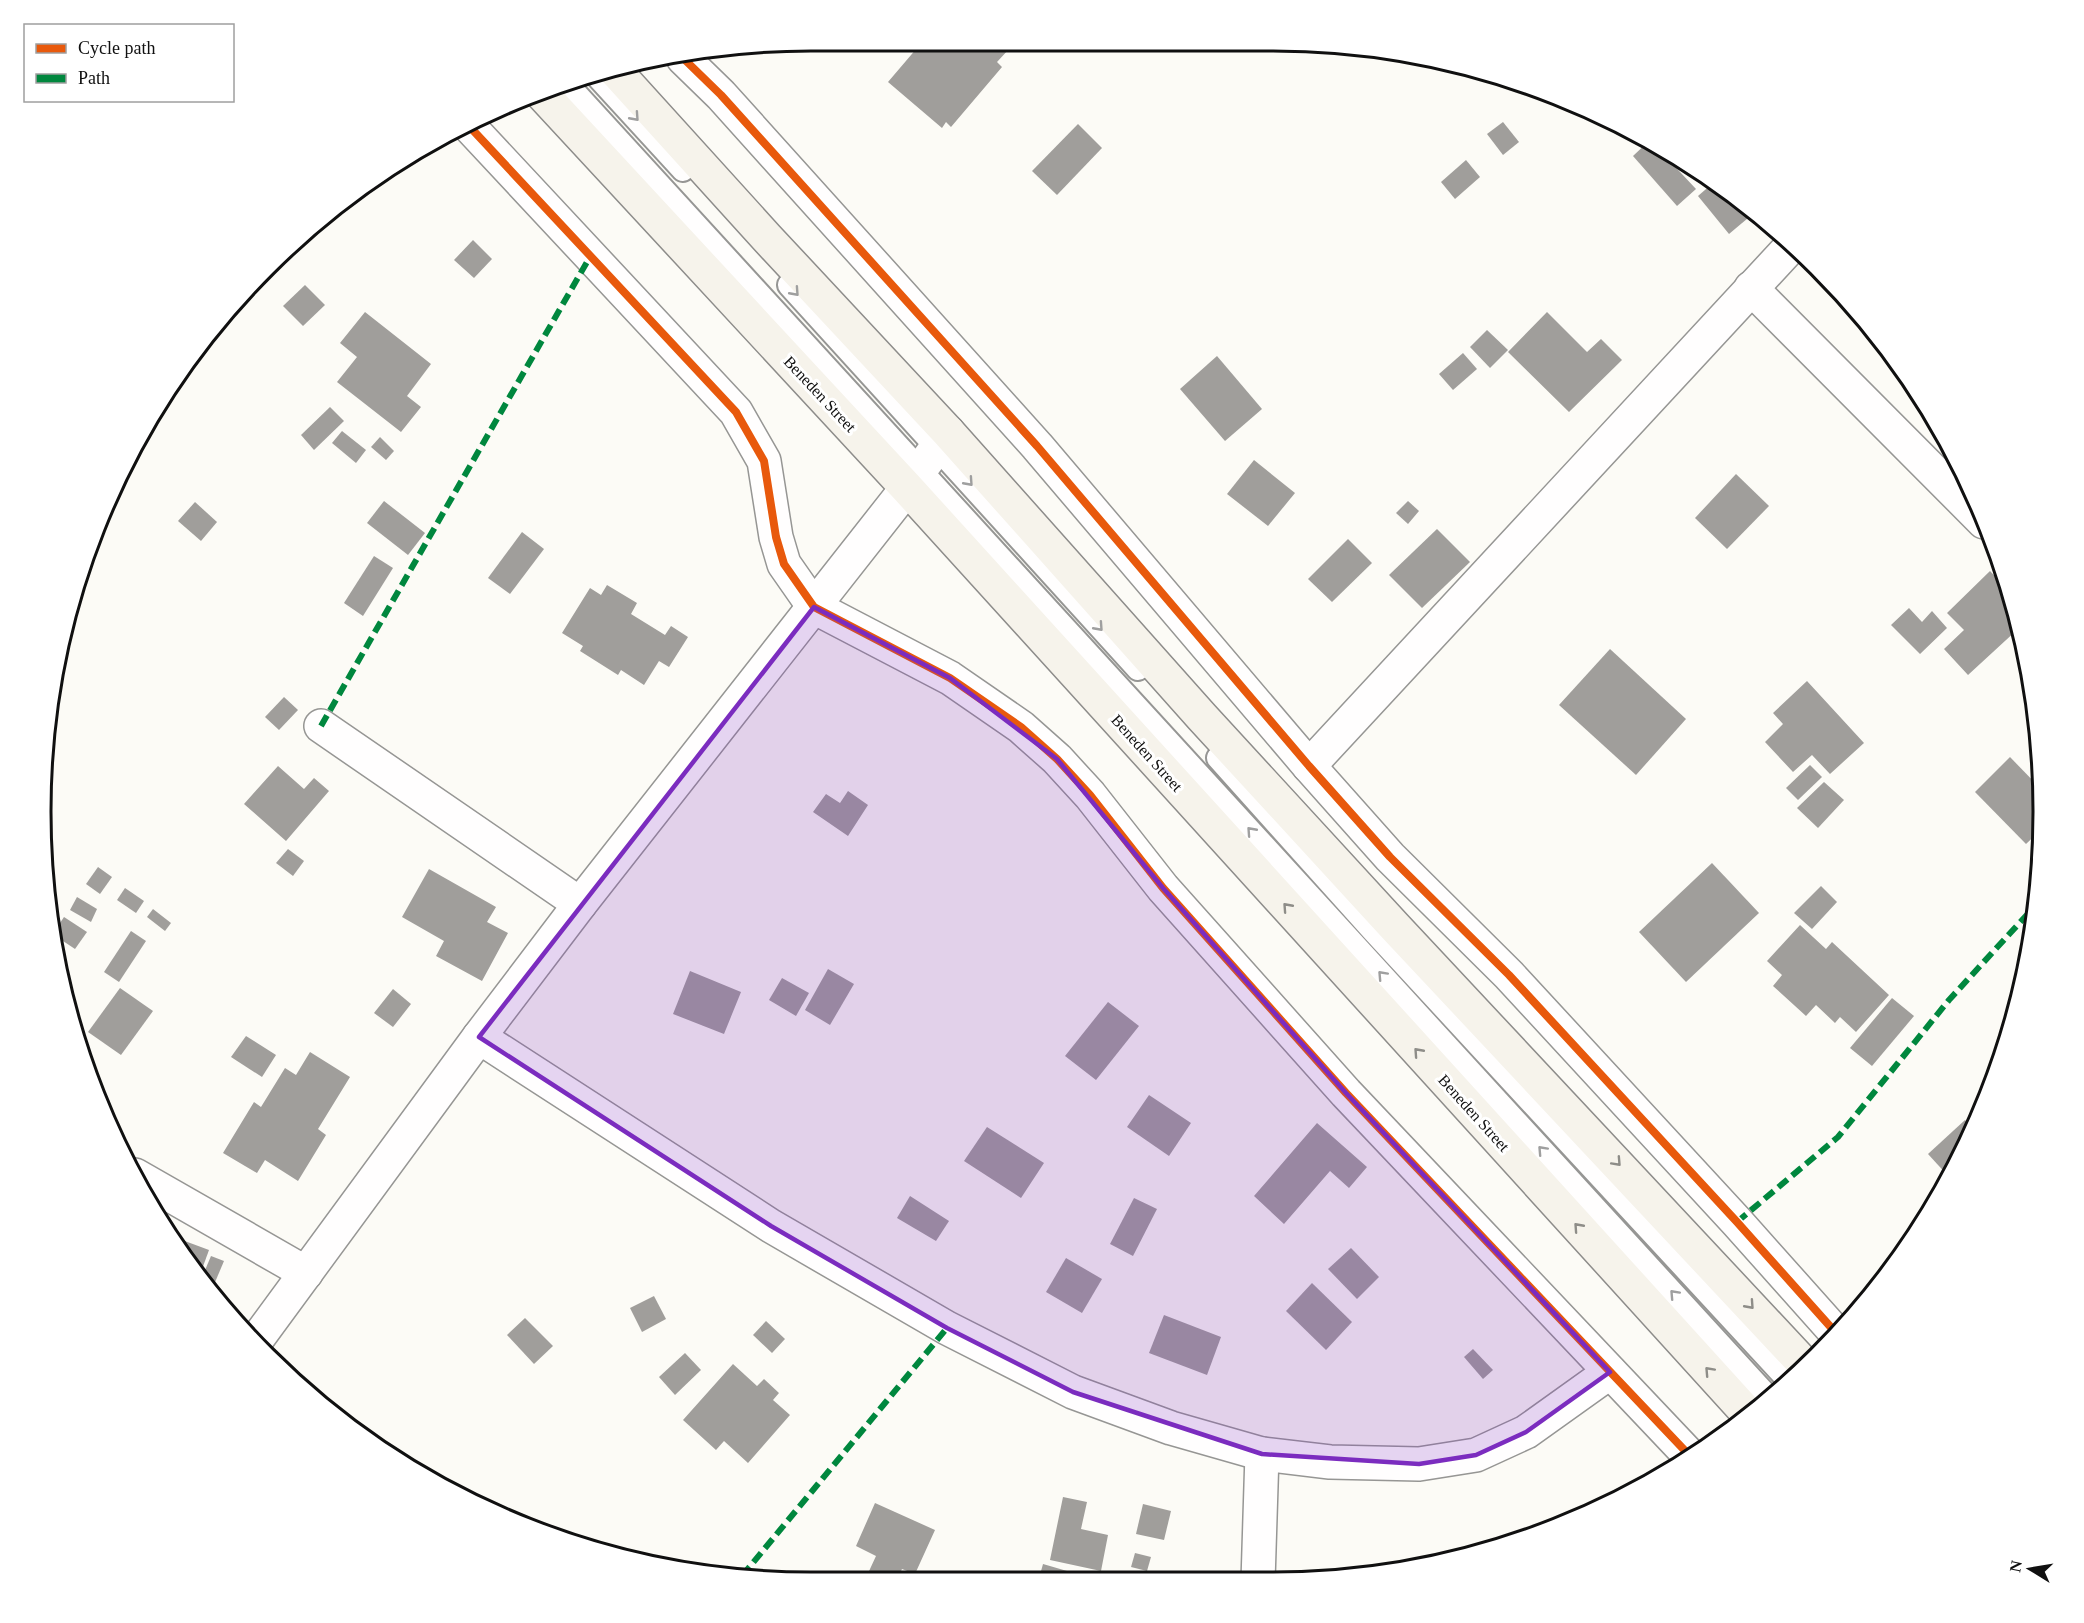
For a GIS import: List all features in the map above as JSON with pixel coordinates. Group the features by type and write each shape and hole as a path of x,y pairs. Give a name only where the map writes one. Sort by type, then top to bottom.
{"main road":[{"name":"Beneden Street","path":"620,76 767,238 928,459 1743,1408"},
{"name":"Beneden Street","path":"547,99 1226,743 1799,1359"}],"street":[{"path":"688,62 721,95 1037,446 1309,766 1390,857 1509,975 1831,1327"},
{"path":"473,130 736,412 764,461 776,537 784,564 814,607 950,678 1021,727 1057,759 1090,795 1163,888 1346,1093 1685,1450"},
{"path":"1309,766 1786,251"},
{"path":"1751,288 1969,507"},
{"path":"260,1335 479,1037 580,904 928,459"},
{"path":"321,726 580,904"},
{"path":"479,1037 771,1226 947,1328 1073,1392 1171,1428 1262,1454 1330,1462 1419,1464 1476,1455 1526,1432 1610,1372"},
{"path":"147,1181 306,1273"},
{"path":"1258,1572 1262,1454"}],"lane":[{"path":"601,81 928,459 1763,1392"},
{"path":"572,89 928,459 1374,932 1783,1374"}],"highlighted area":[{"path":"814,607 950,678 1057,759 1163,888 1346,1093 1610,1372 1526,1432 1476,1455 1419,1464 1262,1454 1073,1392 947,1328 771,1226 479,1037"}],"building":[{"path":"914,51 1007,51 997,62 1002,67 951,127 946,122 942,128 888,82"},
{"path":"1503,122 1519,142 1503,155 1487,134"},
{"path":"1078,124 1102,148 1057,195 1032,171"},
{"path":"1642,147 1675,167 1696,189 1677,206 1633,156"},
{"path":"1466,160 1480,177 1455,199 1441,182"},
{"path":"1707,188 1748,218 1729,234 1698,196"},
{"path":"473,240 492,259 474,278 454,260"},
{"path":"305,285 325,305 303,326 283,306"},
{"path":"365,312 431,364 407,396 421,407 401,432 337,382 357,357 340,343"},
{"path":"1547,312 1587,352 1601,339 1622,360 1569,412 1508,352"},
{"path":"1487,330 1508,350 1490,368 1470,347"},
{"path":"1463,353 1477,369 1453,390 1439,374"},
{"path":"1217,356 1262,409 1225,441 1180,389"},
{"path":"330,407 344,421 314,450 301,435"},
{"path":"342,431 366,450 356,463 332,443"},
{"path":"380,437 394,451 386,460 371,447"},
{"path":"1254,460 1295,493 1268,526 1227,494"},
{"path":"1736,474 1769,506 1727,549 1695,518"},
{"path":"384,501 425,533 408,555 367,523"},
{"path":"1408,501 1419,511 1408,524 1396,513"},
{"path":"195,502 217,522 201,541 178,521"},
{"path":"1437,529 1470,562 1422,608 1389,575"},
{"path":"522,532 544,549 510,594 488,578"},
{"path":"1348,539 1372,563 1332,602 1308,579"},
{"path":"374,556 393,568 363,616 344,603"},
{"path":"1990,571 1996,577 2012,635 1968,675 1944,649 1964,630 1947,613"},
{"path":"607,585 637,603 631,614 665,635 671,626 688,637 669,667 659,661 644,685 621,670 618,675 580,651 583,646 562,633 590,588 601,595"},
{"path":"1909,608 1922,622 1932,611 1947,628 1920,654 1891,625"},
{"path":"1610,649 1686,719 1636,775 1559,705"},
{"path":"1807,681 1864,743 1830,774 1812,755 1793,772 1765,742 1783,724 1773,713"},
{"path":"284,697 298,710 279,730 265,717"},
{"path":"2010,757 2032,779 2032,838 2026,844 1975,792"},
{"path":"1810,765 1822,777 1798,800 1786,788"},
{"path":"278,766 304,789 314,778 329,791 286,841 244,804"},
{"path":"1824,782 1844,800 1818,828 1797,808"},
{"path":"848,791 868,805 848,836 813,812 826,794 840,803"},
{"path":"288,849 304,861 293,876 276,863"},
{"path":"1712,863 1759,913 1686,982 1639,932"},
{"path":"98,867 112,877 100,894 86,884"},
{"path":"429,869 496,907 487,922 508,933 482,981 436,956 444,941 402,917"},
{"path":"1821,886 1837,902 1812,929 1794,913"},
{"path":"125,888 144,901 136,913 117,900"},
{"path":"77,897 97,909 91,922 70,910"},
{"path":"153,909 171,923 165,931 147,917"},
{"path":"64,917 87,932 75,949 63,941 60,923"},
{"path":"1800,925 1826,949 1832,942 1889,995 1856,1032 1840,1017 1835,1023 1816,1005 1806,1016 1773,986 1782,975 1767,961"},
{"path":"131,931 146,941 119,982 104,972"},
{"path":"828,969 854,984 830,1025 805,1010"},
{"path":"690,971 741,992 724,1034 673,1014"},
{"path":"782,978 809,993 796,1016 769,1000"},
{"path":"120,988 153,1011 121,1055 88,1032"},
{"path":"393,989 411,1004 393,1027 374,1013"},
{"path":"1892,998 1914,1016 1872,1066 1850,1048"},
{"path":"1108,1002 1139,1026 1096,1080 1065,1056"},
{"path":"246,1036 276,1055 262,1077 231,1057"},
{"path":"310,1052 350,1077 318,1129 326,1135 298,1181 265,1160 257,1173 223,1153 254,1102 261,1107 285,1068 296,1075"},
{"path":"1149,1095 1191,1123 1169,1156 1127,1127"},
{"path":"1965,1120 1967,1122 1943,1170 1928,1154"},
{"path":"1317,1123 1367,1167 1349,1188 1330,1171 1284,1224 1254,1196"},
{"path":"987,1127 1044,1163 1021,1198 964,1161"},
{"path":"910,1196 949,1221 936,1241 897,1218"},
{"path":"1134,1198 1157,1209 1133,1256 1110,1244"},
{"path":"184,1241 209,1250 203,1267"},
{"path":"1351,1248 1379,1277 1357,1299 1328,1269"},
{"path":"211,1256 224,1261 215,1282 205,1270"},
{"path":"1066,1258 1102,1279 1082,1313 1046,1292"},
{"path":"1312,1283 1352,1322 1326,1350 1286,1311"},
{"path":"654,1296 666,1319 642,1332 630,1308"},
{"path":"1164,1315 1221,1337 1207,1375 1149,1353"},
{"path":"525,1318 553,1346 534,1364 507,1335"},
{"path":"766,1321 785,1339 772,1353 753,1335"},
{"path":"1473,1349 1493,1370 1483,1379 1464,1357"},
{"path":"685,1353 701,1370 675,1395 659,1377"},
{"path":"733,1364 757,1386 764,1379 779,1393 773,1400 790,1415 748,1463 724,1441 716,1450 683,1420"},
{"path":"1063,1497 1087,1502 1081,1529 1108,1535 1101,1571 1050,1560"},
{"path":"875,1503 935,1530 916,1572 902,1569 901,1572 869,1572 876,1556 856,1546"},
{"path":"1143,1504 1171,1511 1164,1540 1136,1534"},
{"path":"1135,1553 1151,1557 1147,1571 1131,1567"},
{"path":"1043,1564 1067,1571 1067,1572 1041,1572"}],"marked path":[{"path":"321,726 591,255"},
{"path":"1737,1222 1838,1137 1949,1000 2025,917"},
{"path":"748,1569 947,1328"}],"cycle path":[{"path":"687,62 721,95 1037,446 1309,766 1390,857 1509,975 1831,1327"},
{"path":"473,130 736,412 764,461 776,537 784,564 814,607 950,678 1021,727 1057,759 1090,795 1163,888 1346,1093 1685,1450"}]}
